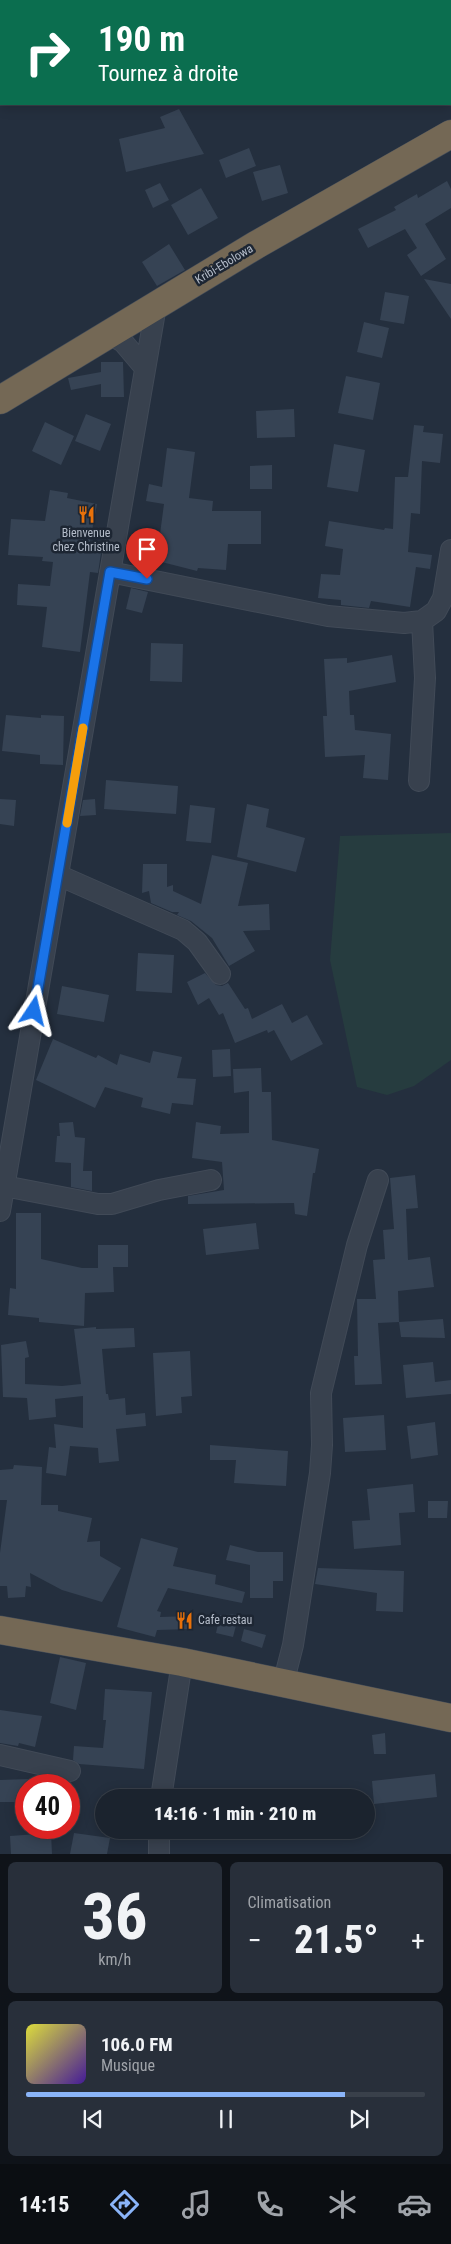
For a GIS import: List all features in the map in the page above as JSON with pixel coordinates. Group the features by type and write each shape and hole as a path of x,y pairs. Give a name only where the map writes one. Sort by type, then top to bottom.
{"highway":[{"name":"Kribi-Ebolowa","path":"0,400 256,245 451,134"},
{"path":"0,1630 182,1662 451,1718"}],"street":[{"path":"0,1211 156,306"},
{"path":"109,334 128,346 145,368"},
{"path":"419,781 425,678 436,616 443,598 451,550"},
{"path":"110,572 328,616 404,623 436,616"},
{"path":"58,875 183,930 197,942 220,974"},
{"path":"4,1186 98,1204 112,1204 159,1190 211,1180"},
{"path":"283,1684 293,1645 320,1473 322,1446 321,1393 357,1245 378,1180"},
{"path":"162,1789 182,1662"},
{"path":"0,1755 70,1771"},
{"path":"158,1854 159,1839"}],"green space":[{"path":"451,833 451,1060 414,1086 387,1095 357,1087 330,960 340,836"}],"building":[{"path":"179,109 204,154 126,172 119,139 165,128 160,117"},
{"path":"249,148 256,166 226,178 219,160"},
{"path":"280,165 288,193 262,201 253,172"},
{"path":"447,181 451,189 451,208 425,224 446,259 421,276 407,255 417,248 405,229 368,248 358,229 396,210 394,207 417,194 418,198"},
{"path":"160,183 169,200 153,208 145,190"},
{"path":"201,188 218,218 188,235 171,205"},
{"path":"169,244 185,270 157,286 142,262"},
{"path":"424,279 451,284 451,319"},
{"path":"385,292 409,296 404,324 380,320"},
{"path":"364,322 389,328 382,358 357,352"},
{"path":"101,362 123,362 124,397 101,397 101,384 71,390 68,378 101,372"},
{"path":"346,376 380,383 373,420 338,413"},
{"path":"294,409 295,437 257,438 256,411"},
{"path":"86,414 111,424 100,451 75,441"},
{"path":"45,422 74,436 61,465 32,451"},
{"path":"414,425 424,426 423,432 443,434 440,463 422,461 420,514 411,513 408,552 432,555 430,569 416,567 410,607 371,601 369,608 341,605 341,600 318,598 321,574 340,575 343,549 325,546 329,521 384,530 385,528 393,529 395,477 408,477"},
{"path":"334,444 365,450 358,492 327,487"},
{"path":"167,448 195,452 189,498 213,501 212,511 261,511 261,544 228,544 226,570 198,568 197,571 146,558 152,532 160,534 164,504 146,501 149,484 162,487"},
{"path":"272,465 272,489 250,489 250,466"},
{"path":"50,490 68,493 67,498 97,504 88,552 101,553 98,573 90,572 80,652 42,647 47,607 17,605 18,584 50,586 53,562 42,561 43,557 8,555 11,519 45,521"},
{"path":"131,588 148,592 142,613 126,609"},
{"path":"151,643 183,644 182,682 150,681"},
{"path":"392,655 396,682 349,691 350,715 354,715 355,730 391,734 388,780 363,778 365,755 325,757 323,716 327,716 324,659 347,658 347,663"},
{"path":"6,715 41,718 41,715 64,716 63,765 40,764 40,755 2,751"},
{"path":"106,780 178,786 176,814 104,809"},
{"path":"0,799 16,800 14,826 0,824"},
{"path":"95,799 96,815 80,816 83,800"},
{"path":"247,804 269,809 266,827 305,838 296,872 237,857"},
{"path":"190,805 215,808 211,843 186,841"},
{"path":"212,855 248,863 238,906 269,904 270,930 243,931 255,951 229,966 212,938 191,921 177,915 179,912 172,912 151,903 149,891 142,893 143,864 167,864 167,887 173,885 173,891 201,904"},
{"path":"138,953 174,955 172,993 136,991"},
{"path":"205,973 216,985 222,986 228,983 245,1009 248,1008 252,1019 282,1004 292,1023 307,1015 323,1044 291,1061 274,1030 268,1033 267,1030 235,1043 223,1013 219,1015 209,998 198,1005 187,982"},
{"path":"62,986 109,995 104,1022 57,1014"},
{"path":"53,1039 96,1058 98,1055 117,1065 120,1054 150,1063 153,1051 182,1057 177,1078 196,1079 193,1105 172,1103 170,1114 141,1107 143,1098 105,1087 95,1108 36,1080"},
{"path":"230,1049 231,1076 213,1077 212,1050"},
{"path":"261,1068 262,1092 271,1092 272,1140 319,1149 315,1173 313,1173 307,1216 295,1214 294,1203 188,1204 188,1196 224,1190 222,1162 192,1158 196,1122 221,1126 220,1134 249,1133 249,1091 234,1093 233,1069"},
{"path":"73,1122 75,1137 85,1138 83,1171 92,1171 92,1191 71,1187 71,1163 55,1162 57,1136 60,1136 59,1123"},
{"path":"415,1175 418,1208 406,1209 408,1260 430,1257 434,1287 398,1291 399,1322 378,1323 382,1384 355,1385 354,1356 358,1356 357,1299 376,1299 373,1260 385,1259 383,1230 394,1229 390,1178"},
{"path":"16,1213 41,1213 41,1259 82,1268 98,1268 98,1245 128,1245 128,1267 113,1267 114,1292 85,1293 84,1326 39,1322 39,1318 8,1315 10,1288 16,1289"},
{"path":"256,1223 259,1249 206,1255 203,1229"},
{"path":"443,1319 445,1338 401,1337 399,1322"},
{"path":"96,1327 96,1329 134,1328 135,1347 102,1349 106,1394 108,1394 109,1400 125,1398 126,1415 145,1413 146,1426 116,1429 119,1461 99,1463 98,1448 70,1446 66,1476 46,1473 49,1447 56,1448 54,1424 83,1428 83,1396 55,1399 56,1417 29,1420 27,1398 3,1397 1,1345 26,1341 29,1357 25,1358 25,1384 62,1386 81,1384 74,1329"},
{"path":"190,1351 192,1396 181,1397 182,1413 156,1416 153,1353"},
{"path":"433,1362 435,1382 451,1380 451,1394 406,1398 403,1365"},
{"path":"384,1415 386,1450 345,1452 343,1418"},
{"path":"435,1422 438,1455 411,1459 407,1426"},
{"path":"210,1445 288,1451 286,1486 234,1483 236,1460 210,1460"},
{"path":"14,1465 42,1467 41,1505 58,1505 58,1511 92,1518 87,1542 100,1541 100,1556 121,1568 102,1602 62,1590 30,1573 31,1587 26,1586 25,1597 8,1598 7,1586 0,1586 0,1553 7,1500 0,1500 0,1470 13,1469"},
{"path":"413,1484 415,1512 399,1513 401,1545 354,1549 352,1521 370,1520 367,1489"},
{"path":"428,1501 448,1501 447,1518 428,1518"},
{"path":"141,1538 178,1548 173,1566 216,1575 215,1584 245,1592 242,1603 168,1588 157,1611 161,1612 160,1617 192,1616 192,1629 157,1630 155,1637 117,1627"},
{"path":"230,1545 258,1552 283,1552 283,1581 273,1581 273,1598 250,1598 250,1565 226,1560"},
{"path":"318,1568 404,1571 403,1612 376,1611 377,1593 315,1584"},
{"path":"239,1614 233,1637 216,1633 220,1615"},
{"path":"244,1629 266,1635 262,1648 241,1641"},
{"path":"60,1657 86,1663 76,1710 50,1703"},
{"path":"105,1689 152,1692 144,1769 79,1764 73,1760 74,1746 103,1748 106,1720 103,1720"},
{"path":"0,1710 42,1716 35,1747 19,1743 18,1746 0,1743"},
{"path":"385,1733 386,1754 374,1754 372,1735"},
{"path":"435,1774 437,1797 375,1804 375,1789 373,1789 372,1781"},
{"path":"15,1779 15,1802 0,1802 0,1780"},
{"path":"80,1834 95,1836 95,1839 110,1839 107,1854 70,1854 73,1839 80,1839"},
{"path":"10,1836 15,1836 15,1839 51,1839 52,1854 11,1854"}],"slow traffic":[{"path":"67,823 83,728"}],"place":[{"name":"Bienvenue chez Christine","path":"86,514"},
{"name":"Cafe restau","path":"184,1620"}],"route":[{"path":"34,1011 110,572 147,579"}]}
